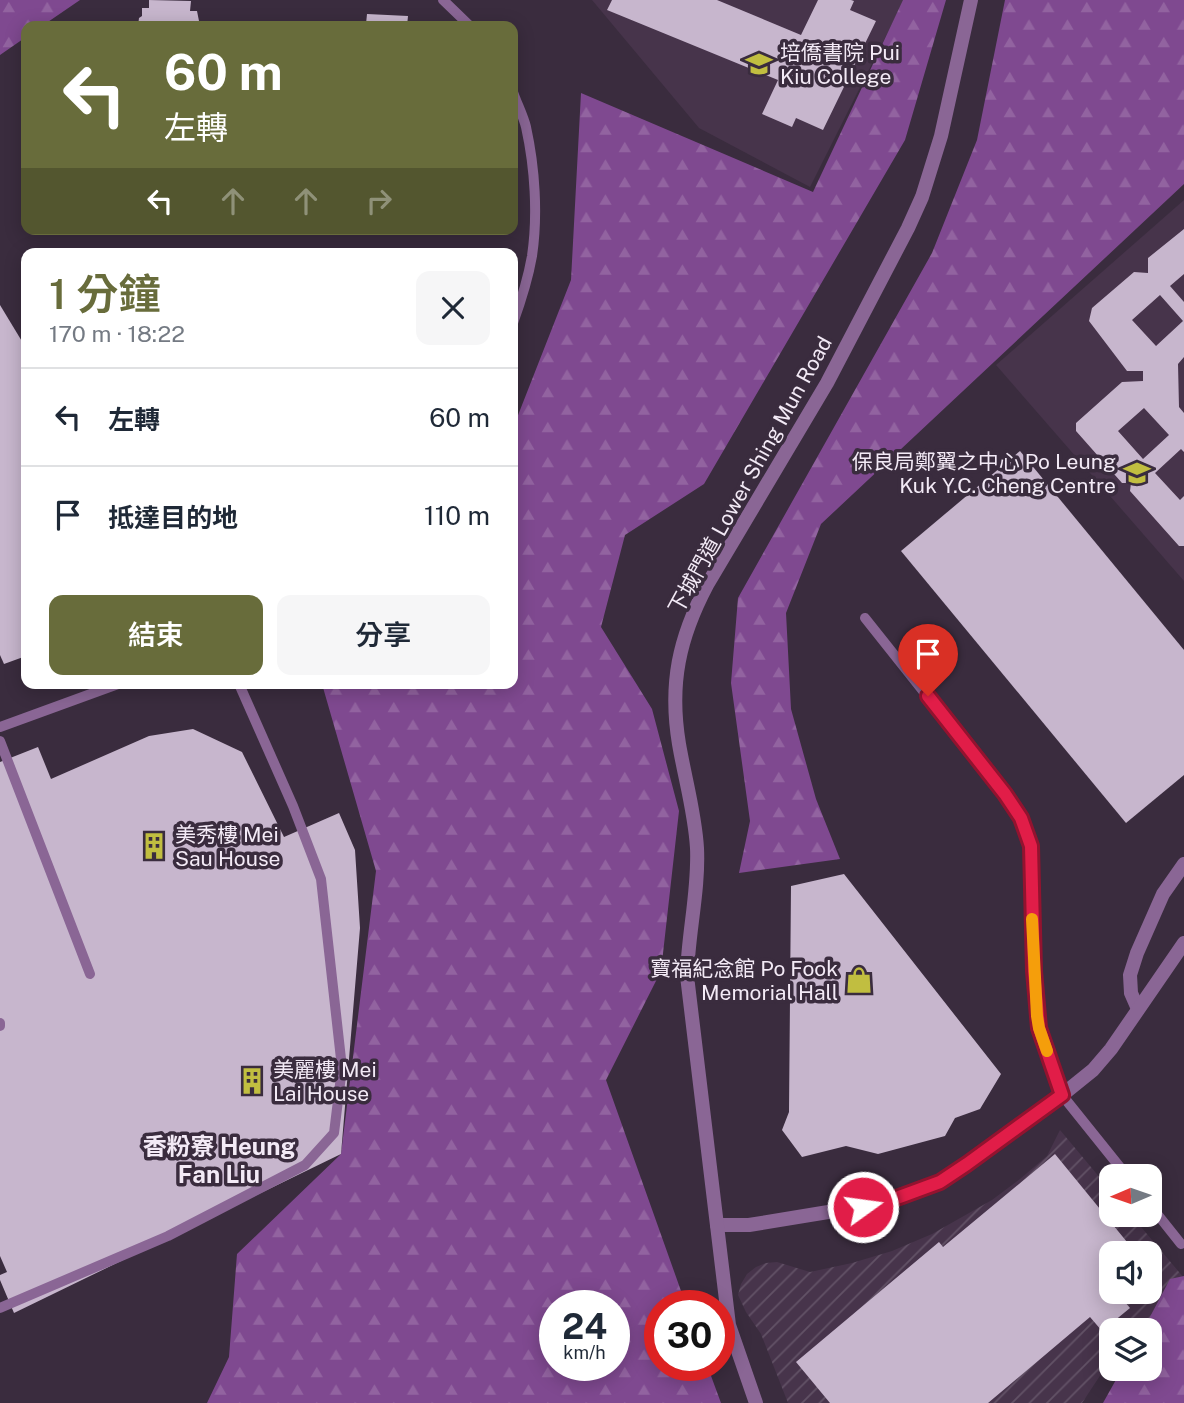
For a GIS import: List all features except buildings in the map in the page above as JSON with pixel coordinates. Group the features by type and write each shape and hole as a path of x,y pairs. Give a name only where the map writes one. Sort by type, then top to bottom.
{"street":[{"name":"下城門道 Lower Shing Mun Road","path":"756,1403 729,1325 687,976 697,853 692,807 676,719 674,693 680,653 686,630 707,584 827,383 922,197 941,136 971,0"},
{"path":"1138,1009 1131,993 1130,975 1163,894 1184,864"},
{"path":"717,1225 749,1226 883,1203 940,1182 1093,1070 1111,1049 1184,943"}],"lane":[{"path":"443,0 465,21"},
{"path":"518,106 525,126 533,169 534,212 532,255 518,309"},
{"path":"865,618 1005,794 1021,818 1031,846 1034,971 1039,1028 1062,1095 1117,1164"},
{"path":"0,727 104,689"},
{"path":"0,1308 168,1236 304,1165 334,1133 342,1068 321,879 293,806 241,689"},
{"path":"0,741 90,974"},
{"path":"1162,1220 1181,1244"}],"shaded area":[{"name":"培僑書院 Pui Kiu College","path":"592,0 904,0 810,187 699,128"},
{"name":"保良局鄭翼之中心 Po Leung Kuk Y.C. Cheng Centre","path":"1184,200 1184,581 996,365"},
{"path":"1060,1130 1099,1177 1099,1227 1141,1227 1153,1241 1099,1241 1099,1304 1162,1304 1162,1252 1184,1278 1152,1318 1099,1318 1099,1377 1082,1403 788,1403 761,1334 738,1295 747,1274 766,1263 777,1262 810,1272 892,1251 932,1234 992,1200 1047,1156"}],"green space":[{"path":"0,0 80,0 49,21 21,21 21,40 0,55"},
{"path":"903,0 946,0 905,140 704,484 625,535 601,627 652,709 679,811 661,971 606,1080 681,1290 644,1290 644,1381 713,1381 721,1403 207,1403 229,1357 237,1254 341,1154 376,871 323,689 518,689 518,415 571,280 581,93 813,192"},
{"path":"1005,0 1184,0 1184,184 821,524 786,613 791,709 816,799 840,859 739,873 750,821 731,683 738,598 932,253 977,140"},
{"path":"1184,1276 1184,1403 1103,1403 1115,1381 1162,1381 1162,1318 1149,1318 1157,1304 1162,1304 1162,1294 1170,1279"}],"slow traffic":[{"path":"1032,919 1037,1016 1047,1051"}],"place":[{"name":"培僑書院 Pui Kiu College","path":"759,64"},
{"name":"保良局鄭翼之中心 Po Leung Kuk Y.C. Cheng Centre","path":"1137,473"},
{"name":"美秀樓 Mei Sau House","path":"154,846"},
{"name":"寶福紀念館 Po Fook Memorial Hall","path":"859,980"},
{"name":"美麗樓 Mei Lai House","path":"252,1081"}],"district":[{"name":"香粉寮 Heung Fan Liu","path":"219,1160"}],"route":[{"path":"863,1207 883,1203 940,1182 1062,1095 1039,1028 1034,971 1031,846 1021,818 1005,794 928,696"}]}
